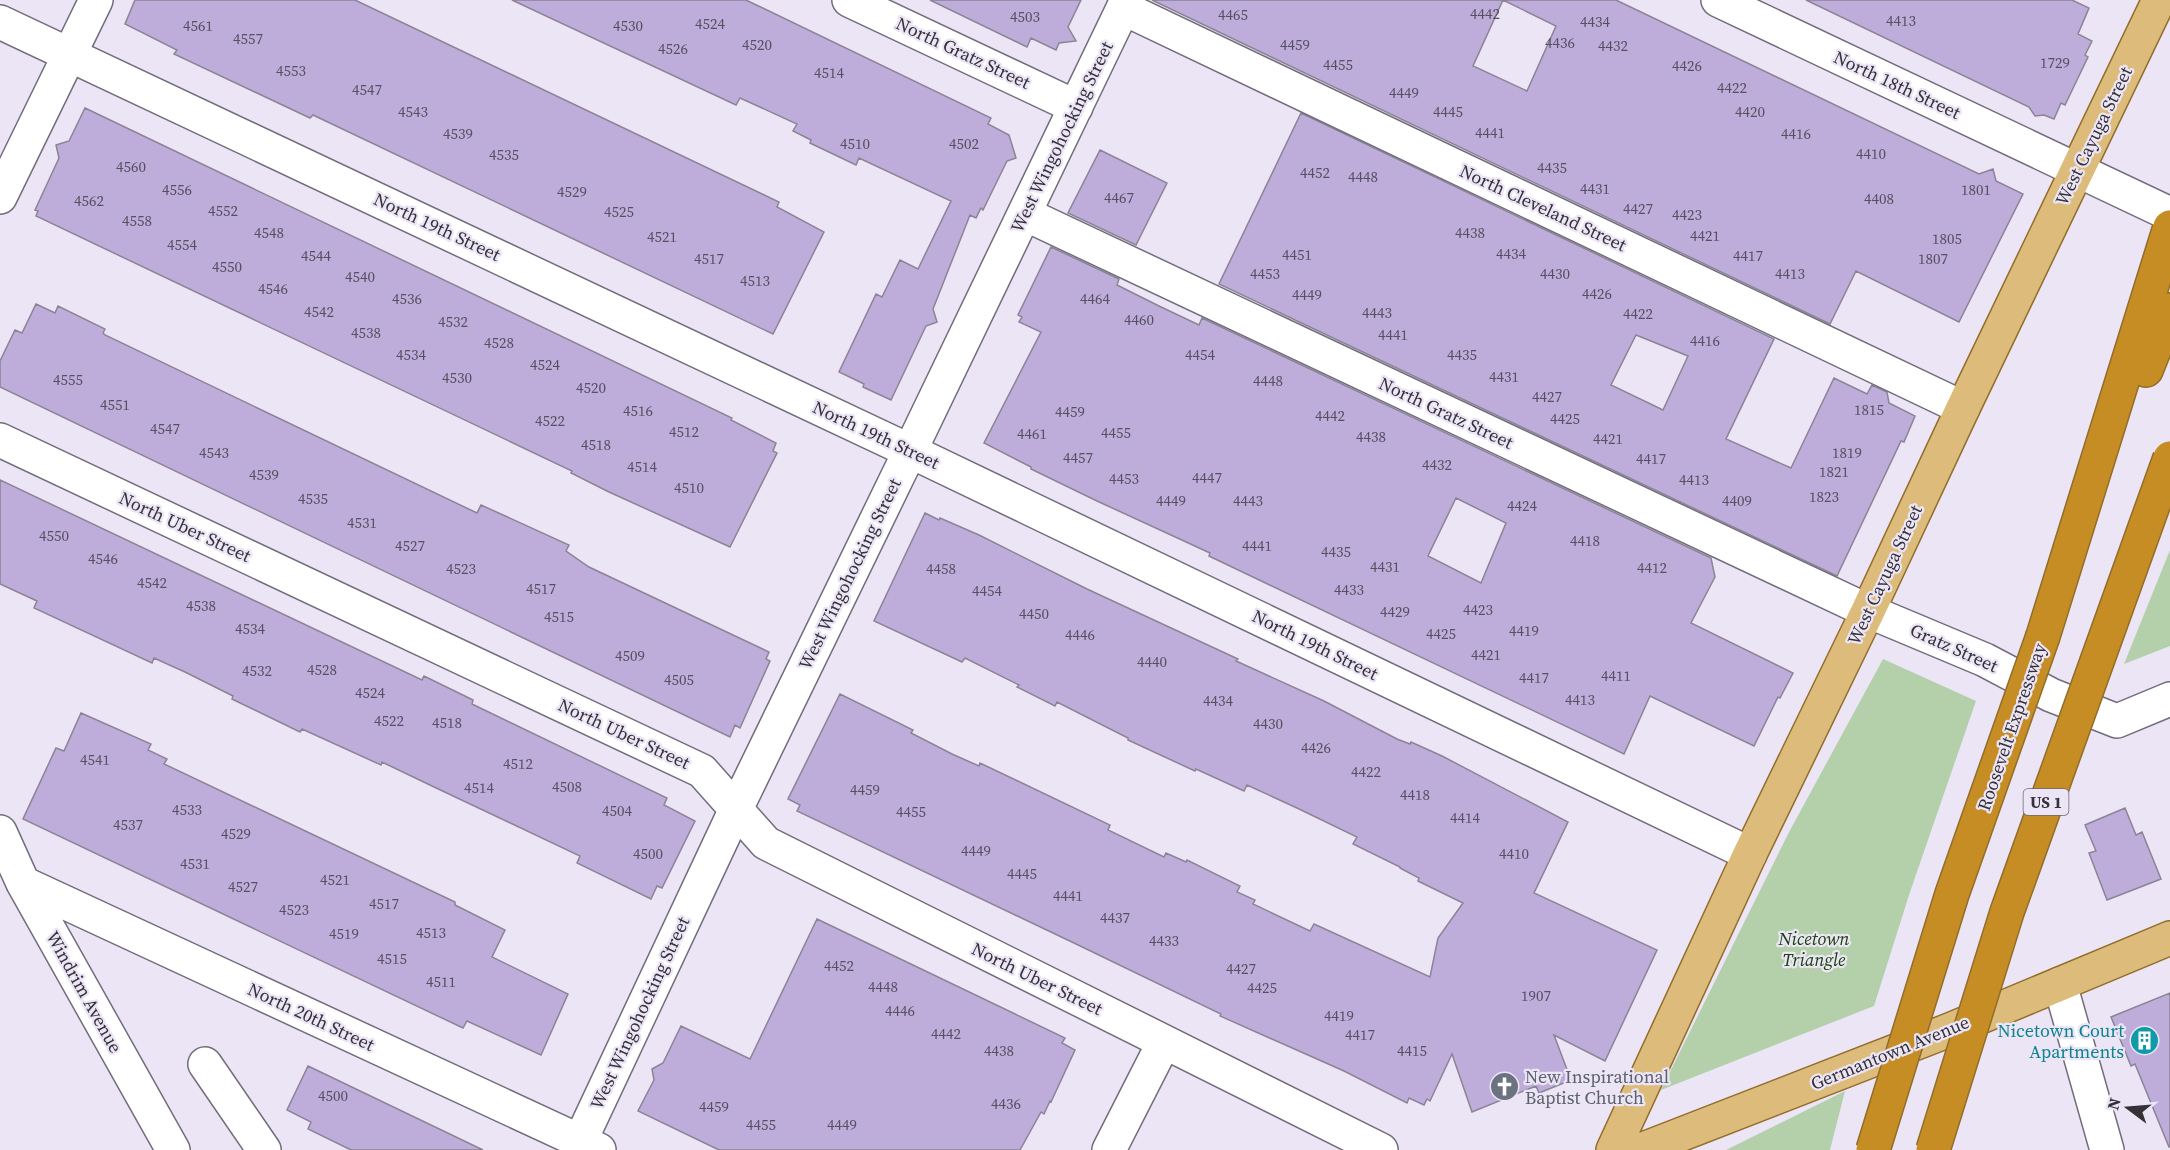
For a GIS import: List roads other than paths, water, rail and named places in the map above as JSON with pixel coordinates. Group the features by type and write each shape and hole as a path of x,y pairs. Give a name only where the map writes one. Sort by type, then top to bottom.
{"highway":[{"path":"2043,636 2170,227"},
{"name":"Roosevelt Expressway","path":"1873,1150 1949,904 2043,636 2170,310"},
{"name":"US 1","path":"1933,1150 2007,912 2170,458"}],"main road":[{"name":"West Cayuga Street","path":"1613,1150 1750,854 2159,0"},
{"name":"Germantown Avenue","path":"1641,1150 1836,1075 2170,938"}],"street":[{"path":"0,196 96,0"},
{"name":"North Gratz Street","path":"849,0 1076,107"},
{"name":"North 18th Street","path":"1718,0 2170,214"},
{"name":"West Wingohocking Street","path":"585,1147 736,809 1125,4"},
{"name":"North Cleveland Street","path":"1125,4 1963,408"},
{"name":"North 19th Street","path":"0,21 910,451 1750,854"},
{"name":"North Gratz Street","path":"1024,214 1868,611"},
{"name":"North Uber Street","path":"0,440 702,771 766,843 1381,1150"},
{"name":"Gratz Street","path":"1868,611 1985,660 2051,695 2117,722 2170,699"},
{"name":"Windrim Avenue","path":"0,832 23,883 173,1150"},
{"name":"North 20th Street","path":"23,883 585,1147"},
{"path":"2060,984 2107,1150"},
{"path":"1108,1150 1164,1042"},
{"path":"205,1064 264,1150"}],"place":[{"name":"Nicetown Court Apartments","path":"2145,1041"},
{"name":"New Inspirational Baptist Church","path":"1504,1087"}],"park label":[{"name":"Nicetown Triangle","path":"1814,949"}]}
